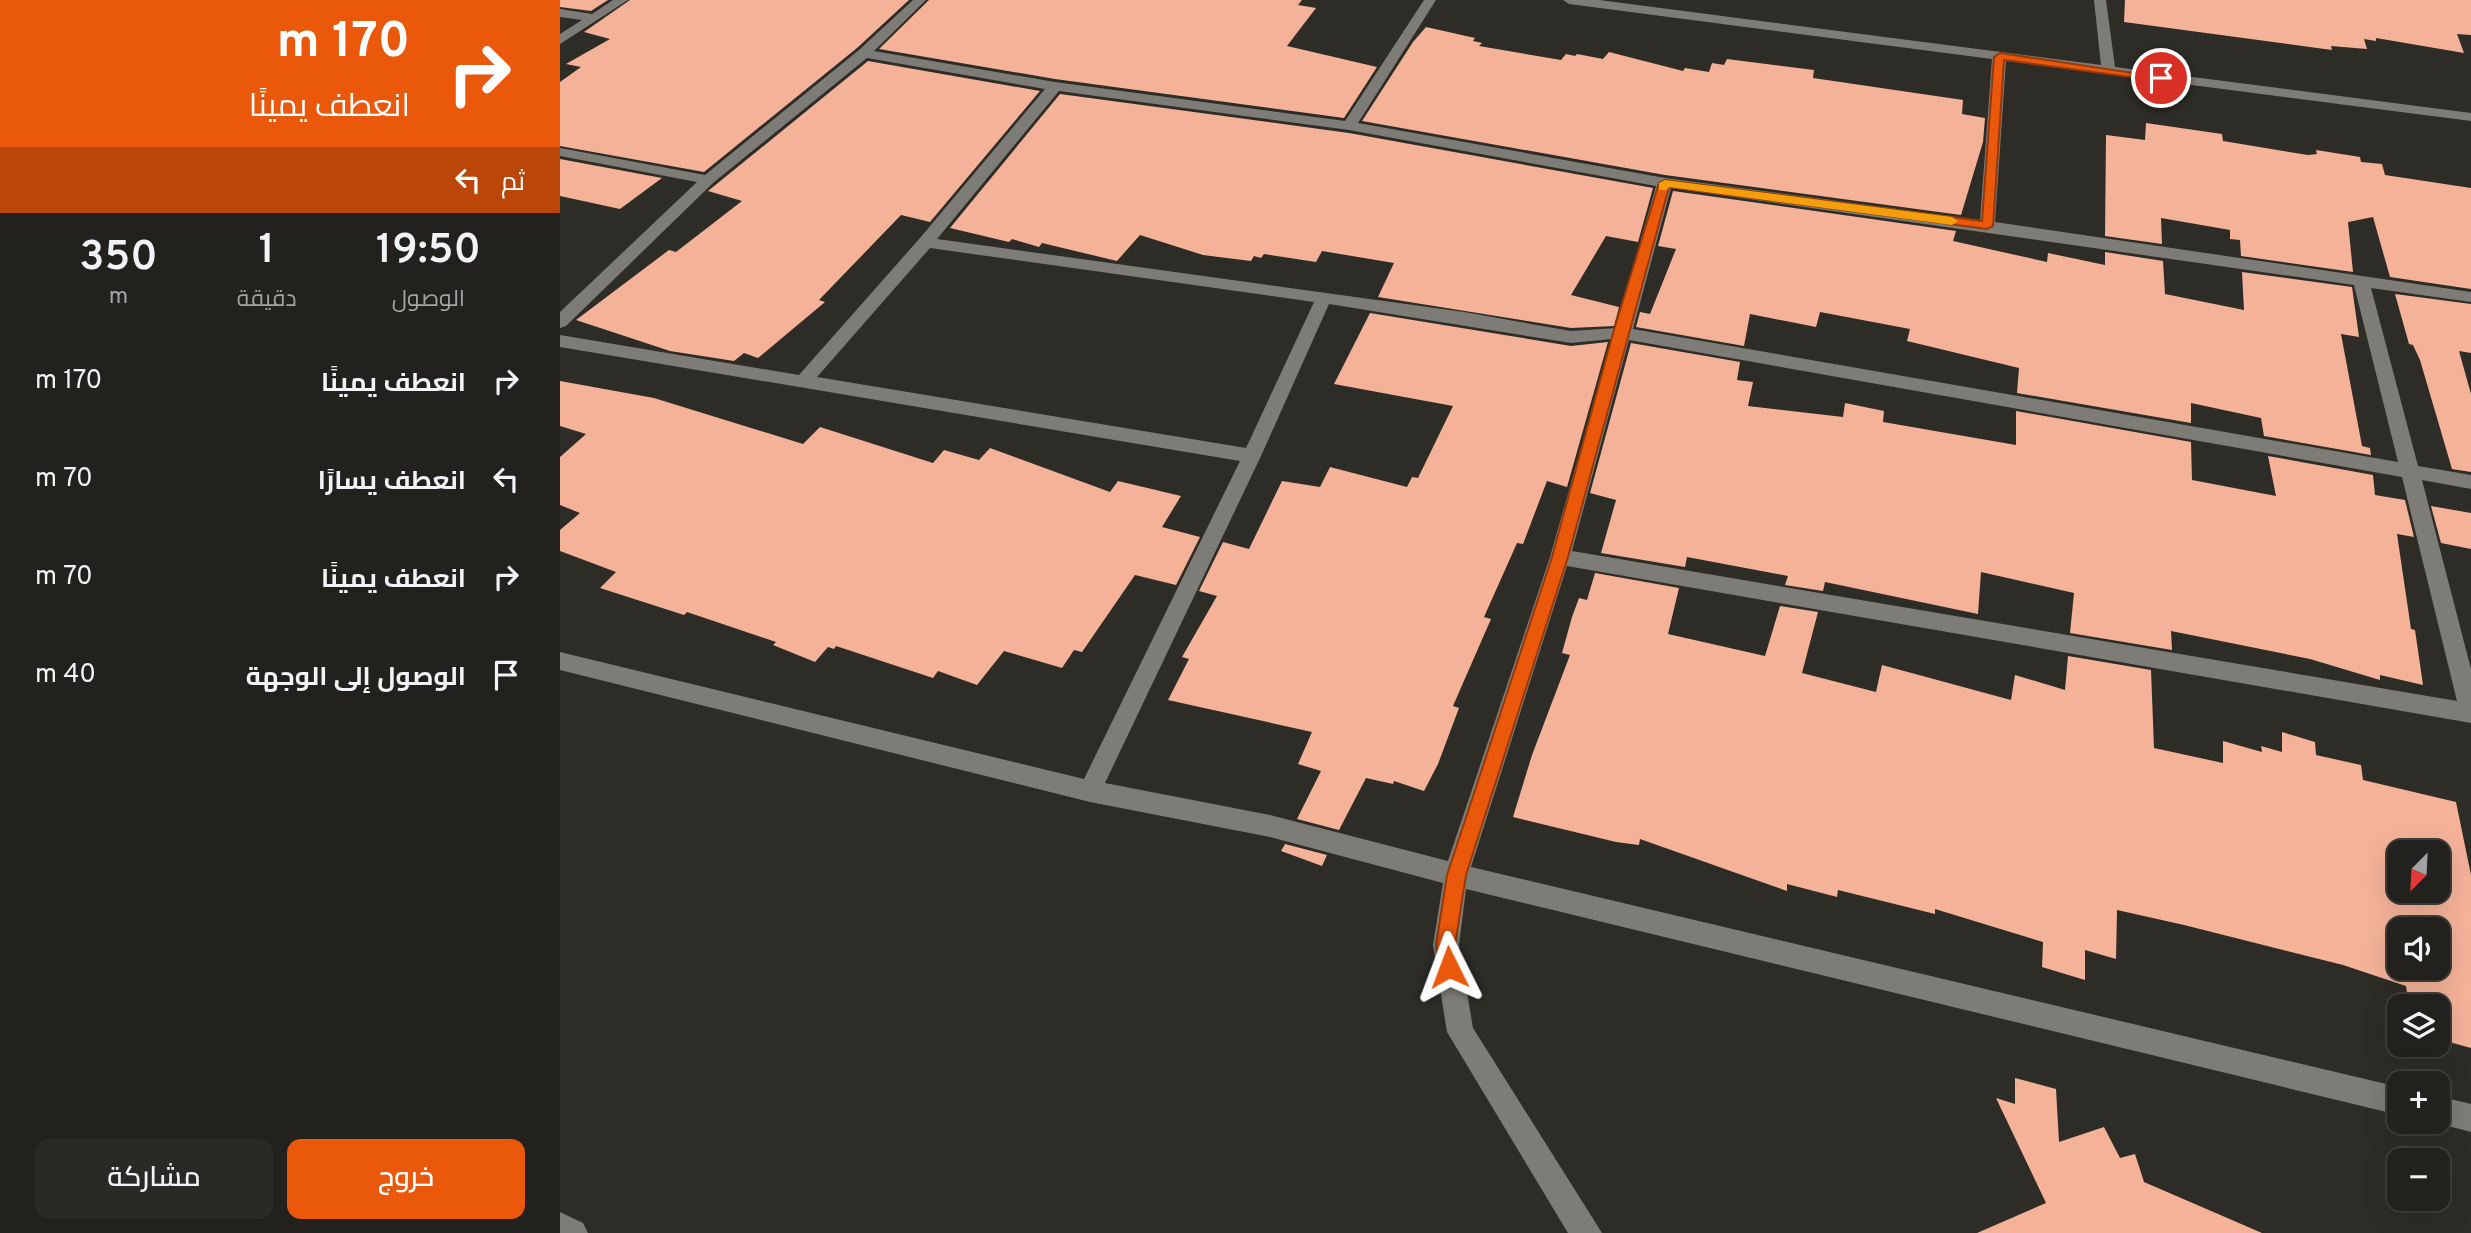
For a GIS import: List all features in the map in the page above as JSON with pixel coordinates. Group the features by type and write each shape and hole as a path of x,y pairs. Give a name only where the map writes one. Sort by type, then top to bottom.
{"street":[{"path":"560,40 622,0"},
{"path":"560,322 708,180 864,53 920,0"},
{"path":"1349,126 1430,0"},
{"path":"1569,0 2471,117"},
{"path":"2100,0 2109,71"},
{"path":"560,13 594,18"},
{"path":"864,53 1055,86 1349,126 1665,183 1987,226 2471,297"},
{"path":"1987,226 2000,57"},
{"path":"802,383 926,242 1055,86"},
{"path":"560,152 708,180"},
{"path":"1587,1233 1578,1223 1460,1032 1446,945 1456,875 1560,557 1620,333 1665,183"},
{"path":"926,242 1464,318 1571,337 1620,333 2471,482"},
{"path":"1560,557 2471,712 2361,280"},
{"path":"1090,791 1252,456 1323,300"},
{"path":"560,341 1252,456"},
{"path":"560,661 1090,791 1270,826 1456,875 2387,1098"},
{"path":"2450,1113 2471,1118"},
{"path":"560,1227 573,1233"}],"building":[{"path":"560,0 608,0 591,11 560,7"},
{"path":"630,0 909,0 857,48 704,172 560,146 560,82 581,67 566,64 610,39 584,32"},
{"path":"929,0 1302,0 1298,5 1316,8 1287,46 1377,67 1344,118 1055,79 879,49"},
{"path":"2125,0 2471,0 2471,35 2457,34 2464,53 2376,38 2376,41 2364,39 2367,49 2331,46 2332,50 2124,22"},
{"path":"1426,27 1475,38 1473,41 1482,43 1479,46 1561,60 1566,54 1603,59 1609,52 1683,71 1685,68 1709,72 1712,63 1724,65 1727,59 1814,70 1813,78 1963,100 1962,114 1985,118 1983,142 1961,215 1665,175 1362,121 1413,42"},
{"path":"868,61 1040,91 930,222 901,215 819,300 825,302 758,358 744,353 734,361 670,351 576,320 669,250 676,252 742,201 708,191"},
{"path":"1060,94 1349,133 1653,188 1638,242 1606,236 1571,295 1619,307 1614,326 1571,328 1378,297 1394,263 1322,251 1316,262 1264,254 1261,258 1254,256 1251,261 1203,255 1140,235 1117,261 1042,243 1039,247 1012,239 1009,242 950,228"},
{"path":"2146,123 2222,134 2223,141 2308,155 2317,154 2316,150 2360,157 2361,162 2382,164 2385,175 2471,188 2471,289 2390,277 2373,217 2348,222 2353,272 2241,256 2240,240 2230,239 2230,230 2161,218 2162,244 2105,236 2106,135 2145,140"},
{"path":"560,159 662,178 620,209 560,196"},
{"path":"1673,191 1956,231 1953,241 2047,262 2048,253 2105,265 2105,252 2163,261 2165,294 2244,310 2242,272 2352,287 2359,337 2341,334 2362,446 2370,448 2371,455 2264,436 2261,418 2191,403 2191,423 2017,393 2019,368 1907,341 1910,329 1820,312 1816,327 1750,314 1744,346 1636,327 1640,312 1650,314 1676,249 1658,246"},
{"path":"2395,294 2471,304 2471,353 2459,351 2471,394 2471,472 2452,469 2420,360 2413,345 2409,344"},
{"path":"1370,313 1571,346 1608,342 1567,487 1547,481 1523,544 1517,543 1484,617 1491,619 1453,706 1459,708 1438,764 1424,791 1394,781 1393,784 1366,778 1339,830 1297,819 1321,771 1298,764 1312,732 1168,700 1189,659 1182,657 1217,596 1199,591 1223,542 1249,549 1282,481 1320,487 1330,467 1407,487 1412,477 1418,478 1453,406 1334,384"},
{"path":"1631,343 1740,362 1737,380 1753,382 1748,406 1843,417 1845,403 1884,411 1883,422 2016,445 2016,411 2191,442 2192,480 2276,496 2268,456 2373,475 2375,495 2405,500 2414,537 2397,534 2411,629 2415,630 2423,685 2380,675 2380,680 2310,659 2171,631 2172,650 2070,633 2074,593 1981,572 1978,614 1825,582 1823,591 1785,585 1788,576 1687,557 1685,567 1601,553 1616,500 1590,493"},
{"path":"560,381 654,398 803,444 820,427 933,463 944,450 979,460 990,448 1110,492 1118,481 1181,496 1162,527 1200,537 1176,585 1135,575 1082,652 1074,650 1062,668 1004,651 977,685 938,671 933,678 836,646 834,649 828,647 815,662 773,645 776,642 687,612 684,615 600,588 616,572 560,551 560,530 580,513 560,505 560,457 586,434 560,426"},
{"path":"2431,506 2471,513 2471,549 2441,543"},
{"path":"1595,573 1679,588 1668,634 1765,656 1780,606 1818,612 1802,673 1876,692 1882,665 2011,700 2015,675 2065,690 2068,656 2151,670 2154,748 2223,763 2223,741 2262,752 2261,746 2282,752 2282,732 2315,742 2316,755 2361,765 2363,780 2456,802 2471,875 2471,1048 2450,1042 2450,994 2407,994 2406,986 2388,980 2450,980 2450,917 2387,917 2387,980 2343,965 2117,910 2116,959 2085,950 2085,980 2042,967 2043,942 1935,909 1935,914 1838,890 1837,897 1787,884 1787,891 1640,839 1639,845 1616,842 1513,817 1532,755 1570,655 1562,653 1579,598 1587,600"},
{"path":"1285,844 1327,855 1322,866 1281,851"},
{"path":"2015,1078 2056,1089 2059,1142 2104,1127 2120,1158 2135,1154 2144,1182 2262,1233 1977,1233 2046,1203 1996,1098 2015,1104"}],"slow traffic":[{"path":"1663,188 1665,183 1952,221"}],"route":[{"path":"1449,967 1446,945 1456,875 1560,557 1620,333 1665,183 1987,226 2000,57 2161,78"}]}
